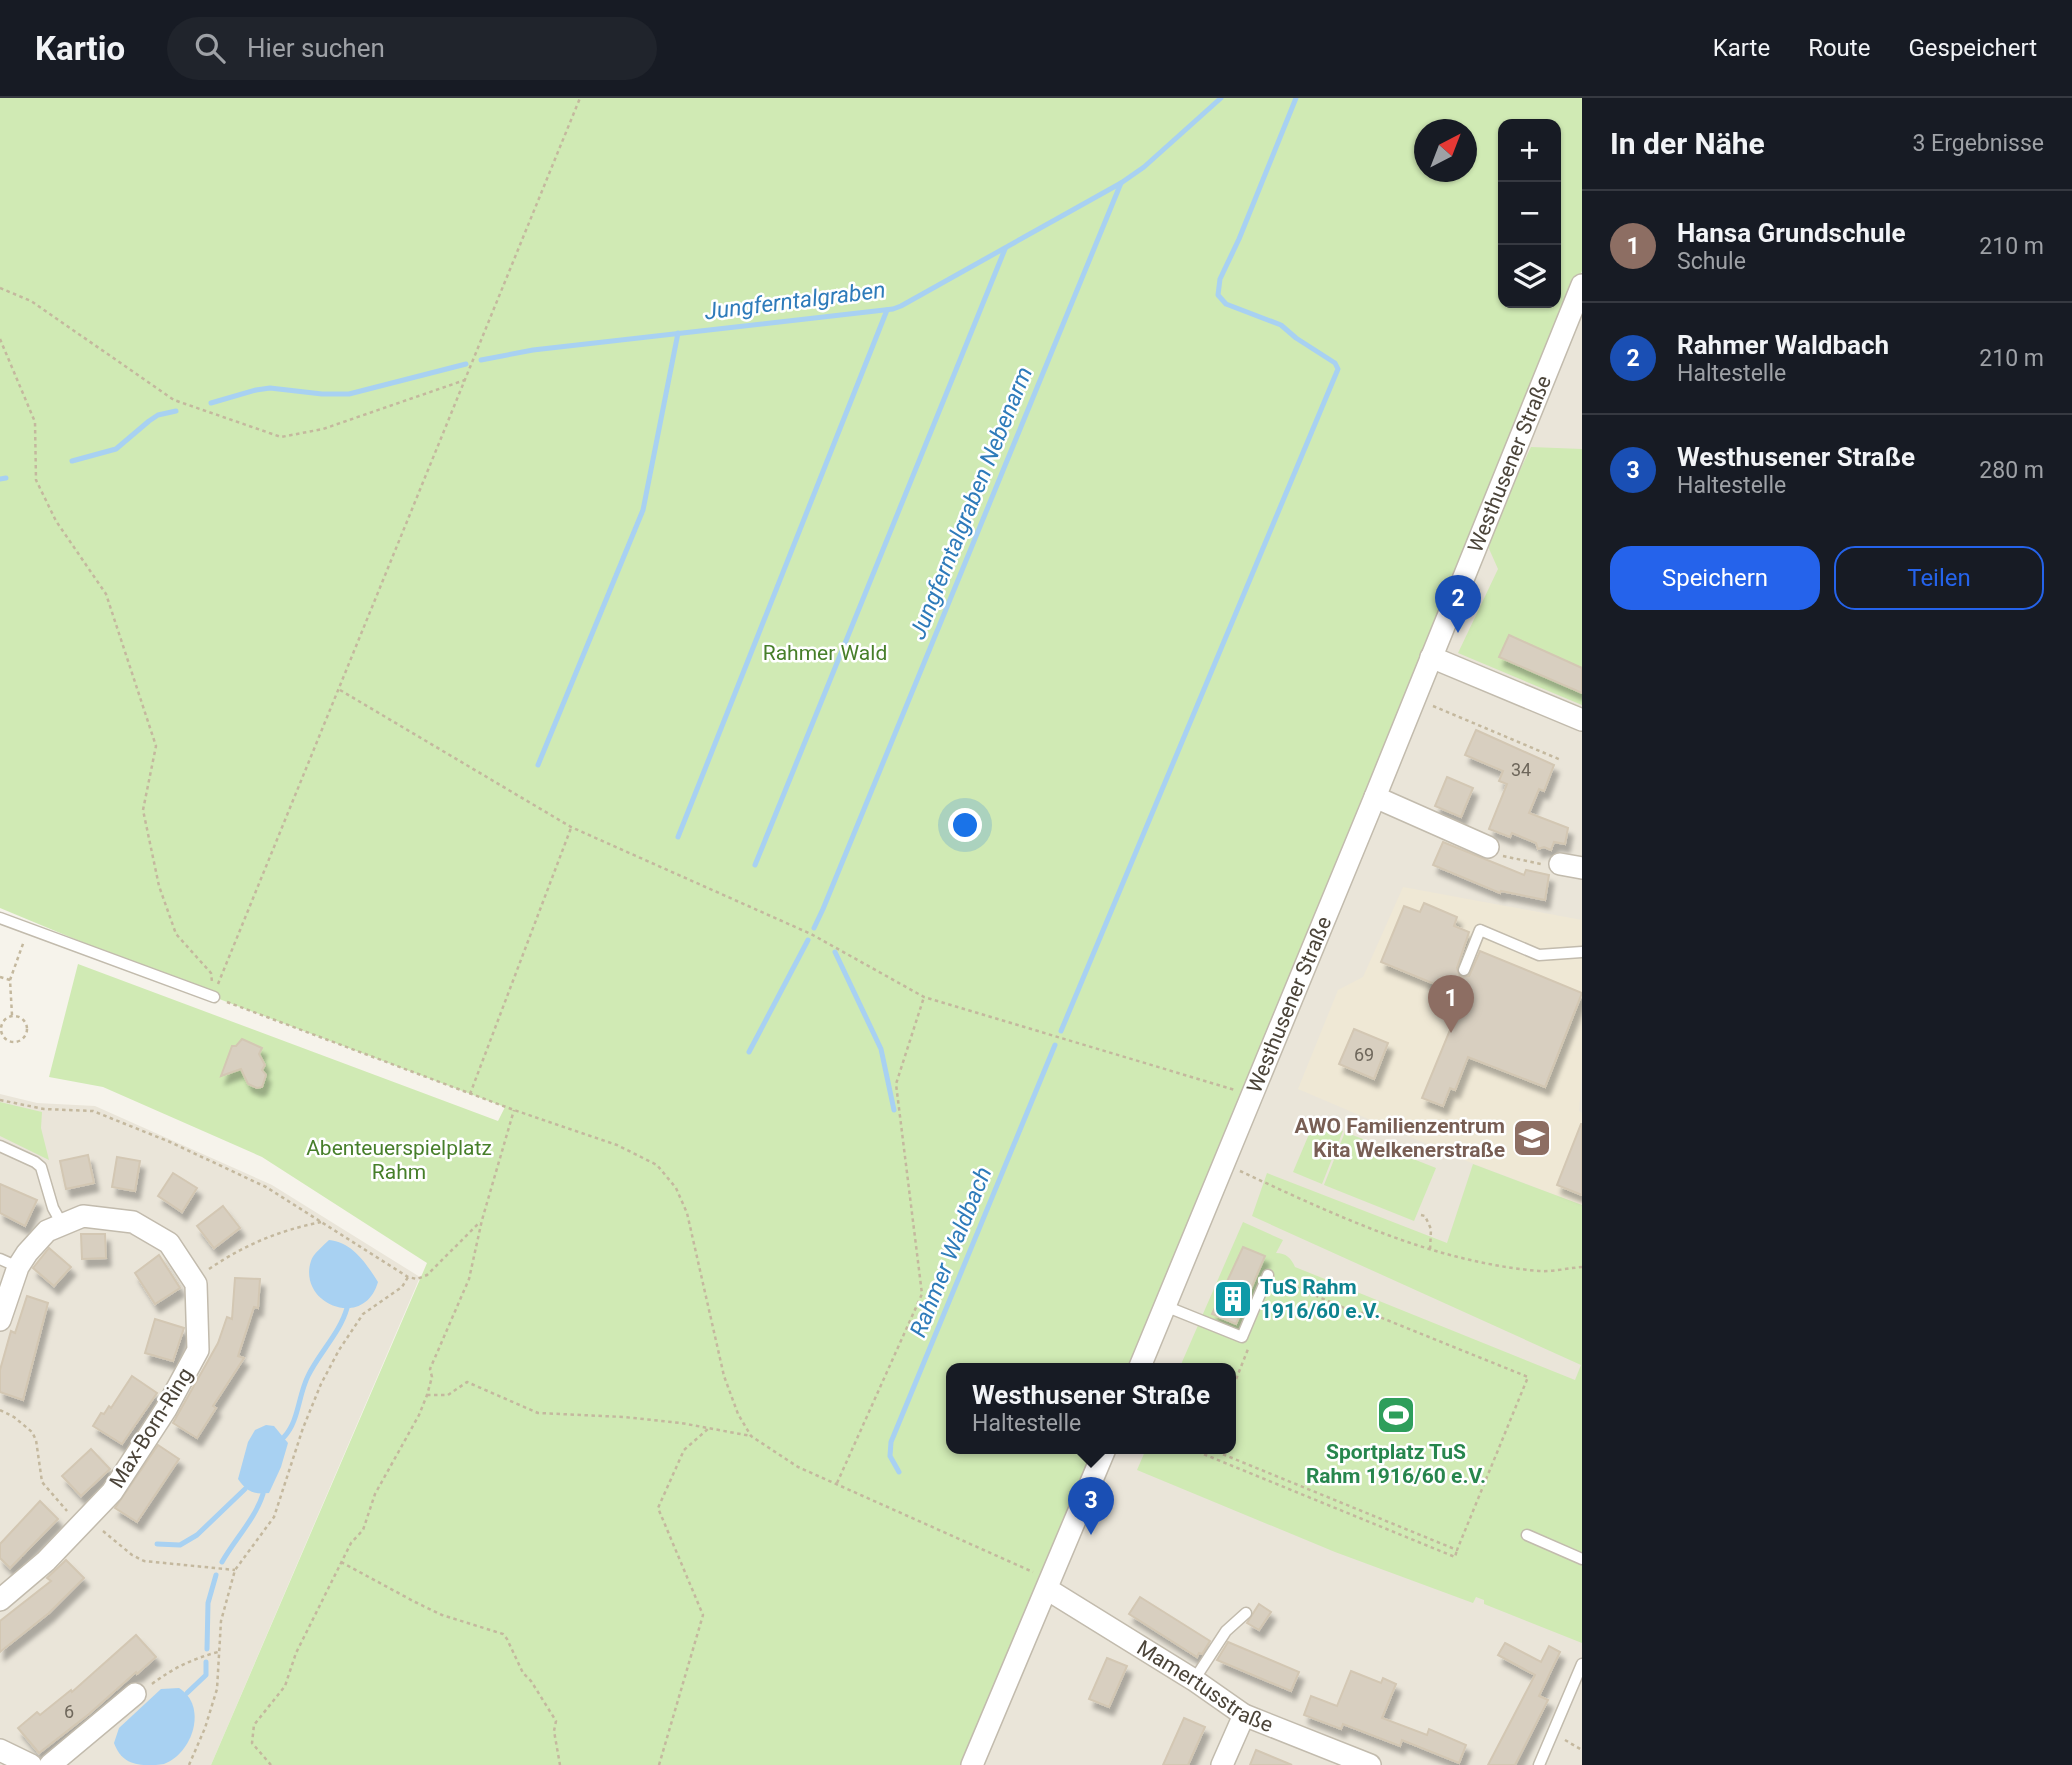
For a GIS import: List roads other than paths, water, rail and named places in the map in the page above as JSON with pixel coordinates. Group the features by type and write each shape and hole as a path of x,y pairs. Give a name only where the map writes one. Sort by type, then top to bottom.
{"street":[{"name":"Westhusener Straße","path":"1141,1363 1582,285"},
{"path":"1431,657 1582,720"},
{"path":"1375,797 1488,847"},
{"path":"1560,864 1582,868"},
{"name":"Max-Born-Ring","path":"0,1320 9,1263 47,1231 83,1216 133,1222 169,1243 196,1284 198,1350 166,1409 112,1492 46,1561 0,1600"},
{"path":"972,1765 1103,1454"},
{"name":"Mamertusstraße","path":"1047,1589 1194,1681 1244,1716 1370,1765"},
{"path":"50,1765 135,1695"},
{"path":"1222,1765 1244,1716"},
{"path":"0,1750 31,1765"}],"lane":[{"path":"0,918 214,997"},
{"path":"1464,970 1480,930 1539,954 1582,952"},
{"path":"0,1146 41,1167 53,1208 62,1224"},
{"path":"1165,1306 1242,1337 1268,1275"},
{"path":"1527,1535 1582,1559"},
{"path":"1194,1681 1226,1631 1246,1613"},
{"path":"1539,1765 1582,1664"}],"water":[{"path":"329,1240 351,1249 378,1282 371,1297 360,1305 347,1308 334,1306 322,1299 314,1289 309,1276 311,1261"},
{"path":"266,1425 274,1426 288,1443 269,1493 255,1493 244,1487 238,1479 248,1442 255,1430"},
{"path":"179,1688 188,1696 195,1717 189,1740 183,1750 164,1764 141,1765 126,1760 114,1743 119,1728 161,1689"}],"waterway":[{"name":"Jungferntalgraben","path":"481,360 533,350 893,309 1121,183 1144,167 1221,98"},
{"name":"Rahmer Waldbach","path":"1061,1031 1338,369 1335,363 1281,325 1226,304 1218,295 1220,279 1296,98"},
{"name":"Jungferntalgraben Nebenarm","path":"814,928 1121,183"},
{"name":"Jungferntalgraben Nebenarm","path":"755,865 1005,249"},
{"name":"Jungferntalgraben Nebenarm","path":"678,837 887,310"},
{"name":"Jungferntalgraben Nebenarm","path":"538,765 643,510 678,333"},
{"name":"Jungferntalgraben","path":"211,403 270,388 349,394 466,364"},
{"name":"Jungferntalgraben","path":"72,461 116,449 158,415 176,411"},
{"name":"Jungferntalgraben","path":"0,479 6,478"},
{"name":"Jungferntalgraben Nebenarm","path":"749,1052 808,940"},
{"name":"Jungferntalgraben Nebenarm","path":"835,952 881,1049 894,1110"},
{"name":"Rahmer Waldbach","path":"899,1472 890,1456 891,1442 1055,1045"},
{"path":"284,1437 293,1424 308,1376 340,1326 347,1308"},
{"path":"157,1544 180,1545 197,1535 245,1489"},
{"path":"222,1562 250,1520 263,1494"},
{"path":"207,1649 208,1603 216,1575"},
{"path":"187,1693 206,1675 206,1662"}],"place":[{"name":"Rahmer Waldbach","path":"1458,633"},
{"name":"Hansa Grundschule","path":"1451,1033"},
{"name":"AWO Familienzentrum Kita Welkenerstraße","path":"1532,1138"},
{"name":"TuS Rahm 1916/60 e.V.","path":"1233,1299"},
{"name":"Sportplatz TuS Rahm 1916/60 e.V.","path":"1396,1415"},
{"name":"Westhusener Straße","path":"1091,1535"}],"park label":[{"name":"Rahmer Wald","path":"825,653"},
{"name":"Abenteuerspielplatz Rahm","path":"399,1160"}]}
